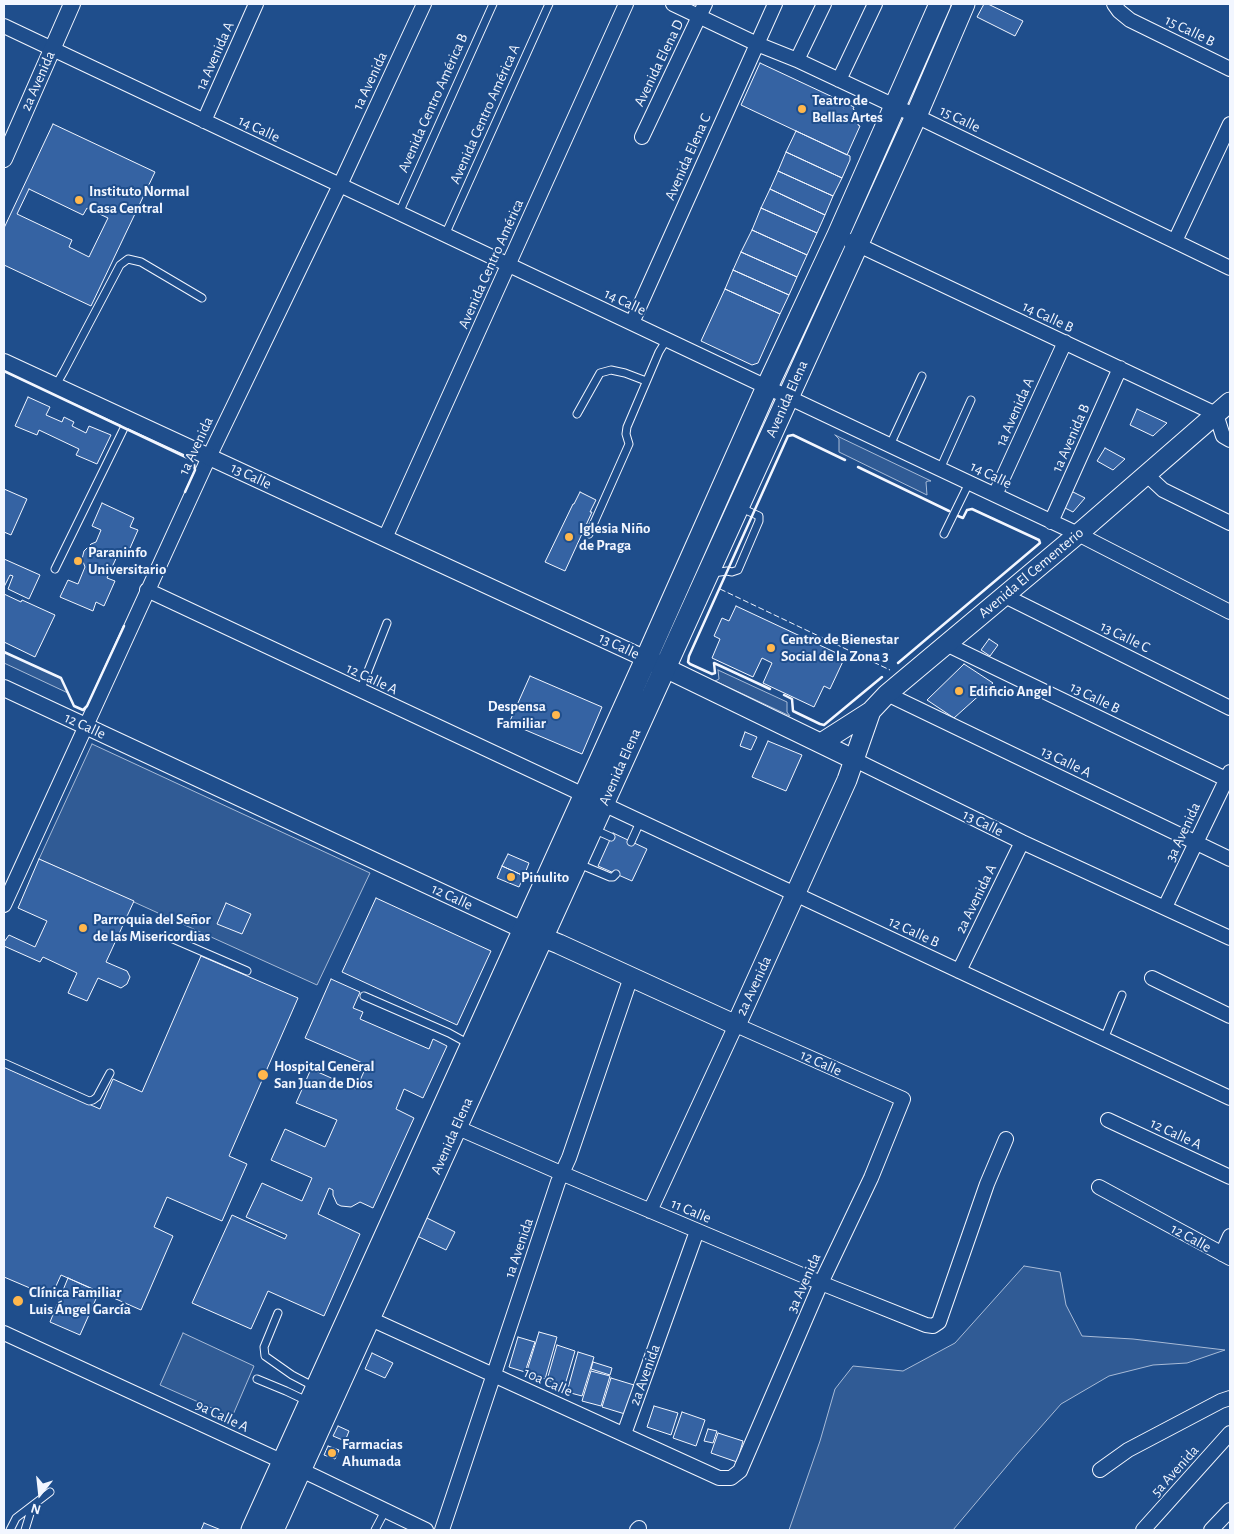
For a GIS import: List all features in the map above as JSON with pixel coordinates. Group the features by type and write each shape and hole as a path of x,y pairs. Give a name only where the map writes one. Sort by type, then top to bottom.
{"main road":[{"name":"Avenida Elena","path":"447,1124 471,1045 533,933 576,863 592,829 656,663 767,387 838,235 940,4"},
{"name":"Avenida Elena","path":"252,1530 291,1466 447,1124 533,933 583,796 708,573 916,116 964,4"},
{"name":"Avenida El Cementerio","path":"855,760 871,711 887,694 1078,534 1230,402"},
{"name":"13 Calle","path":"656,663 855,760"},
{"path":"821,743 871,711"},
{"name":"2a Avenida","path":"736,1025 855,760"},
{"name":"12 Calle","path":"533,933 736,1025"},
{"name":"Avenida Elena","path":"273,1530 313,1395 360,1315"}],"street":[{"name":"2a Avenida","path":"4,159 72,4"},
{"name":"1a Avenida A","path":"204,121 256,4"},
{"name":"1a Avenida","path":"4,905 147,590 424,4"},
{"name":"Avenida Centro América","path":"385,538 626,4"},
{"name":"15 Calle","path":"673,4 702,10 756,44 797,60 916,116 1230,268"},
{"name":"Avenida Elena C","path":"632,323 775,4"},
{"path":"797,60 824,4"},
{"path":"839,80 875,4"},
{"name":"15 Calle B","path":"1118,6 1130,20 1230,69"},
{"name":"Avenida Elena D","path":"642,137 702,10"},
{"name":"14 Calle","path":"4,26 940,468 1078,534 1230,612"},
{"path":"1176,241 1230,124"},
{"name":"14 Calle B","path":"838,235 1216,414"},
{"name":"1a Avenida A","path":"995,495 1065,342"},
{"name":"13 Calle","path":"4,362 656,663"},
{"name":"1a Avenida B","path":"1051,522 1120,368"},
{"path":"1216,414 1223,436 1230,440"},
{"path":"1147,475 1163,490 1230,523"},
{"name":"12 Calle A","path":"147,590 583,796"},
{"name":"13 Calle C","path":"1005,596 1230,708"},
{"name":"13 Calle B","path":"946,644 1229,777"},
{"name":"12 Calle","path":"4,688 533,933"},
{"name":"13 Calle A","path":"887,694 1230,859"},
{"name":"13 Calle","path":"855,760 1022,842 1230,938"},
{"name":"3a Avenida","path":"1165,907 1229,777"},
{"name":"12 Calle B","path":"583,796 1230,1098"},
{"name":"2a Avenida A","path":"959,971 1022,842"},
{"name":"1a Avenida","path":"442,1530 562,1174 631,977"},
{"path":"1152,978 1230,1016"},
{"name":"2a Avenida","path":"650,1211 736,1025"},
{"name":"12 Calle","path":"736,1025 903,1100"},
{"name":"3a Avenida","path":"731,1478 740,1471 821,1283 871,1178 903,1100"},
{"name":"12 Calle A","path":"1108,1120 1230,1177"},
{"name":"11 Calle","path":"447,1124 821,1283 926,1325 933,1326 939,1322 987,1184 1006,1139"},
{"name":"12 Calle","path":"1099,1187 1226,1256"},
{"name":"2a Avenida","path":"624,1434 697,1231"},
{"path":"1226,1256 1230,1236"},
{"name":"10a Calle","path":"360,1315 719,1478 731,1478"},
{"name":"9a Calle A","path":"4,1333 426,1530"},
{"path":"1100,1470 1128,1450 1230,1398"},
{"name":"5a Avenida","path":"1143,1530 1230,1433"},
{"path":"1211,1530 1230,1510"}],"lane":[{"name":"Avenida Centro América B","path":"399,213 493,4"},
{"name":"Avenida Centro América A","path":"445,235 549,4"},
{"path":"55,386 120,265 128,259 141,262 202,298"},
{"path":"589,534 629,444 626,434 627,427 666,339"},
{"path":"576,414 600,373 611,370 646,381"},
{"path":"890,445 922,376"},
{"path":"940,468 971,400"},
{"path":"55,569 128,419"},
{"path":"944,534 969,483"},
{"path":"360,691 387,624"},
{"path":"631,842 640,822"},
{"path":"592,829 611,837"},
{"path":"576,863 610,878 616,874"},
{"path":"171,938 247,971"},
{"path":"364,996 449,1033 471,1045"},
{"path":"1104,1039 1122,996"},
{"path":"4,1064 88,1100 93,1100 97,1097 110,1073"},
{"path":"278,1313 264,1347 265,1356 292,1375 313,1395"},
{"path":"256,1379 286,1391 313,1395"},
{"path":"10,1530 16,1518 50,1492"},
{"path":"25,1530 32,1507"},
{"path":"375,1530 385,1511"}],"shaded area":[{"path":"835,435 931,481 926,482 927,495 839,452 839,439"},
{"path":"4,652 61,678 68,693 4,663"},
{"path":"718,670 787,702 787,712 790,716 715,681 719,679"},
{"path":"92,744 370,873 317,985 39,859"},
{"path":"1024,1266 1060,1272 1066,1305 1082,1336 1133,1339 1225,1350 1187,1363 1153,1365 1109,1376 1061,1404 953,1530 789,1530 820,1441 835,1389 853,1366 903,1371 955,1343"},
{"path":"183,1333 254,1366 232,1417 160,1385"}],"building":[{"path":"984,4 988,4 1023,21 1015,36 977,17"},
{"name":"Teatro de Bellas Artes","path":"760,63 854,107 853,109 859,115 858,125 860,126 847,155 741,105"},
{"name":"Instituto Normal Casa Central","path":"53,124 155,172 91,306 4,265 4,228"},
{"path":"796,131 850,156 842,178 786,152"},
{"path":"786,152 842,178 833,196 778,171"},
{"path":"778,171 833,196 825,215 770,189"},
{"path":"29,189 83,215 87,208 108,218 89,257 69,247 72,240 17,214"},
{"path":"770,189 825,215 817,233 761,208"},
{"path":"761,208 817,233 807,255 752,230"},
{"path":"752,230 807,255 797,277 741,252"},
{"path":"741,252 797,277 789,295 733,270"},
{"path":"733,270 789,295 780,314 725,289"},
{"path":"725,289 780,314 758,363 752,365 701,341"},
{"path":"28,397 50,407 46,415 62,422 64,417 74,422 72,426 86,433 89,426 111,435 97,464 76,455 79,449 39,430 37,435 15,426"},
{"path":"1137,409 1167,423 1153,436 1130,425"},
{"path":"1105,448 1125,459 1113,470 1097,461"},
{"path":"4,489 27,499 11,535 4,532"},
{"path":"1069,490 1085,498 1073,512 1061,506"},
{"name":"Iglesia Niño de Praga","path":"580,492 596,500 565,571 545,562"},
{"path":"102,503 134,518 130,527 138,530 127,555 119,552 107,578 115,581 104,606 96,602 93,611 60,597 68,580 78,584 85,567 82,559 84,551 96,542 101,530 92,526"},
{"path":"4,559 40,575 29,599 8,589 13,576 10,575 4,587"},
{"path":"4,594 55,615 35,657 4,642"},
{"name":"Centro de Bienestar Social de la Zona 3","path":"736,606 845,657 830,689 824,686 814,707 763,683 772,663 762,658 753,677 712,658 720,639 714,636 722,618 729,621"},
{"path":"989,639 998,645 990,656 981,650"},
{"name":"Edificio Angel","path":"964,664 993,683 954,718 927,700"},
{"name":"Despensa Familiar","path":"530,676 602,707 582,754 509,723"},
{"path":"745,732 757,737 751,750 740,746"},
{"path":"768,741 802,755 786,791 752,777"},
{"path":"613,833 647,849 632,881 598,866"},
{"path":"508,854 529,863 524,876 502,866"},
{"name":"Parroquia del Señor de las Misericordias","path":"39,859 134,901 106,962 127,971 130,977 127,984 121,988 98,978 87,1001 68,993 77,973 43,957 40,962 4,946 4,942 9,935 35,947 47,921 18,908"},
{"name":"Pinulito","path":"502,866 524,876 519,887 497,878"},
{"path":"376,898 491,951 457,1025 342,972"},
{"path":"226,903 251,914 242,934 217,924"},
{"path":"201,956 298,998 229,1156 247,1164 222,1221 167,1197 154,1227 173,1236 141,1310 61,1275 51,1297 4,1277 4,1067 100,1109 113,1079 142,1092"},
{"path":"331,979 360,992 353,1008 363,1012 360,1019 429,1049 433,1039 447,1046 423,1098 404,1089 396,1109 414,1118 373,1208 360,1202 351,1207 341,1206 337,1204 333,1190 329,1188 318,1214 360,1234 324,1316 268,1291 251,1329 192,1303 232,1215 285,1239 287,1235 246,1217 262,1183 302,1201 312,1178 271,1160 285,1129 325,1147 337,1120 296,1103 311,1069 356,1089 367,1065 305,1038"},
{"path":"423,1216 455,1232 446,1250 415,1235"},
{"path":"68,1278 99,1292 80,1335 50,1322"},
{"path":"539,1332 557,1337 545,1379 526,1374"},
{"path":"518,1337 535,1342 525,1372 509,1367"},
{"path":"557,1345 575,1351 565,1385 547,1380"},
{"path":"578,1352 594,1357 582,1396 567,1392"},
{"path":"372,1353 393,1363 385,1378 365,1369"},
{"path":"593,1362 612,1368 610,1375 591,1369"},
{"path":"591,1371 610,1376 601,1406 582,1401"},
{"path":"611,1378 634,1385 625,1414 602,1407"},
{"path":"654,1406 678,1413 671,1435 647,1427"},
{"path":"682,1412 705,1420 696,1446 673,1438"},
{"path":"338,1426 349,1431 345,1441 333,1436"},
{"path":"708,1429 717,1431 713,1443 704,1441"},
{"path":"718,1433 743,1441 737,1462 711,1453"},
{"name":"Farmacias Ahumada","path":"328,1446 339,1450 335,1459 324,1455"},
{"path":"204,1523 221,1530 201,1530"}],"fence":[{"path":"720,589 890,670"}],"wall":[{"path":"4,371 192,460 195,470 185,492"},
{"path":"770,689 714,663 715,673 712,674 690,664 688,662 689,656 788,436 793,435 845,460"},
{"path":"858,467 949,511"},
{"path":"898,663 1040,543 1039,540 972,509 967,510 963,518 958,516"},
{"path":"4,652 61,678 74,706 83,710 87,706 124,626"},
{"path":"784,695 792,699 793,711 824,725 882,677"}],"place":[{"name":"Teatro de Bellas Artes","path":"802,109"},
{"name":"Instituto Normal Casa Central","path":"79,200"},
{"name":"Iglesia Niño de Praga","path":"569,537"},
{"name":"Paraninfo Universitario","path":"78,561"},
{"name":"Centro de Bienestar Social de la Zona 3","path":"771,648"},
{"name":"Edificio Angel","path":"959,691"},
{"name":"Despensa Familiar","path":"556,715"},
{"name":"Pinulito","path":"511,877"},
{"name":"Parroquia del Señor de las Misericordias","path":"83,928"},
{"name":"Hospital General San Juan de Dios","path":"263,1075"},
{"name":"Clínica Familiar Luis Ángel García","path":"18,1301"},
{"name":"Farmacias Ahumada","path":"332,1453"}]}
